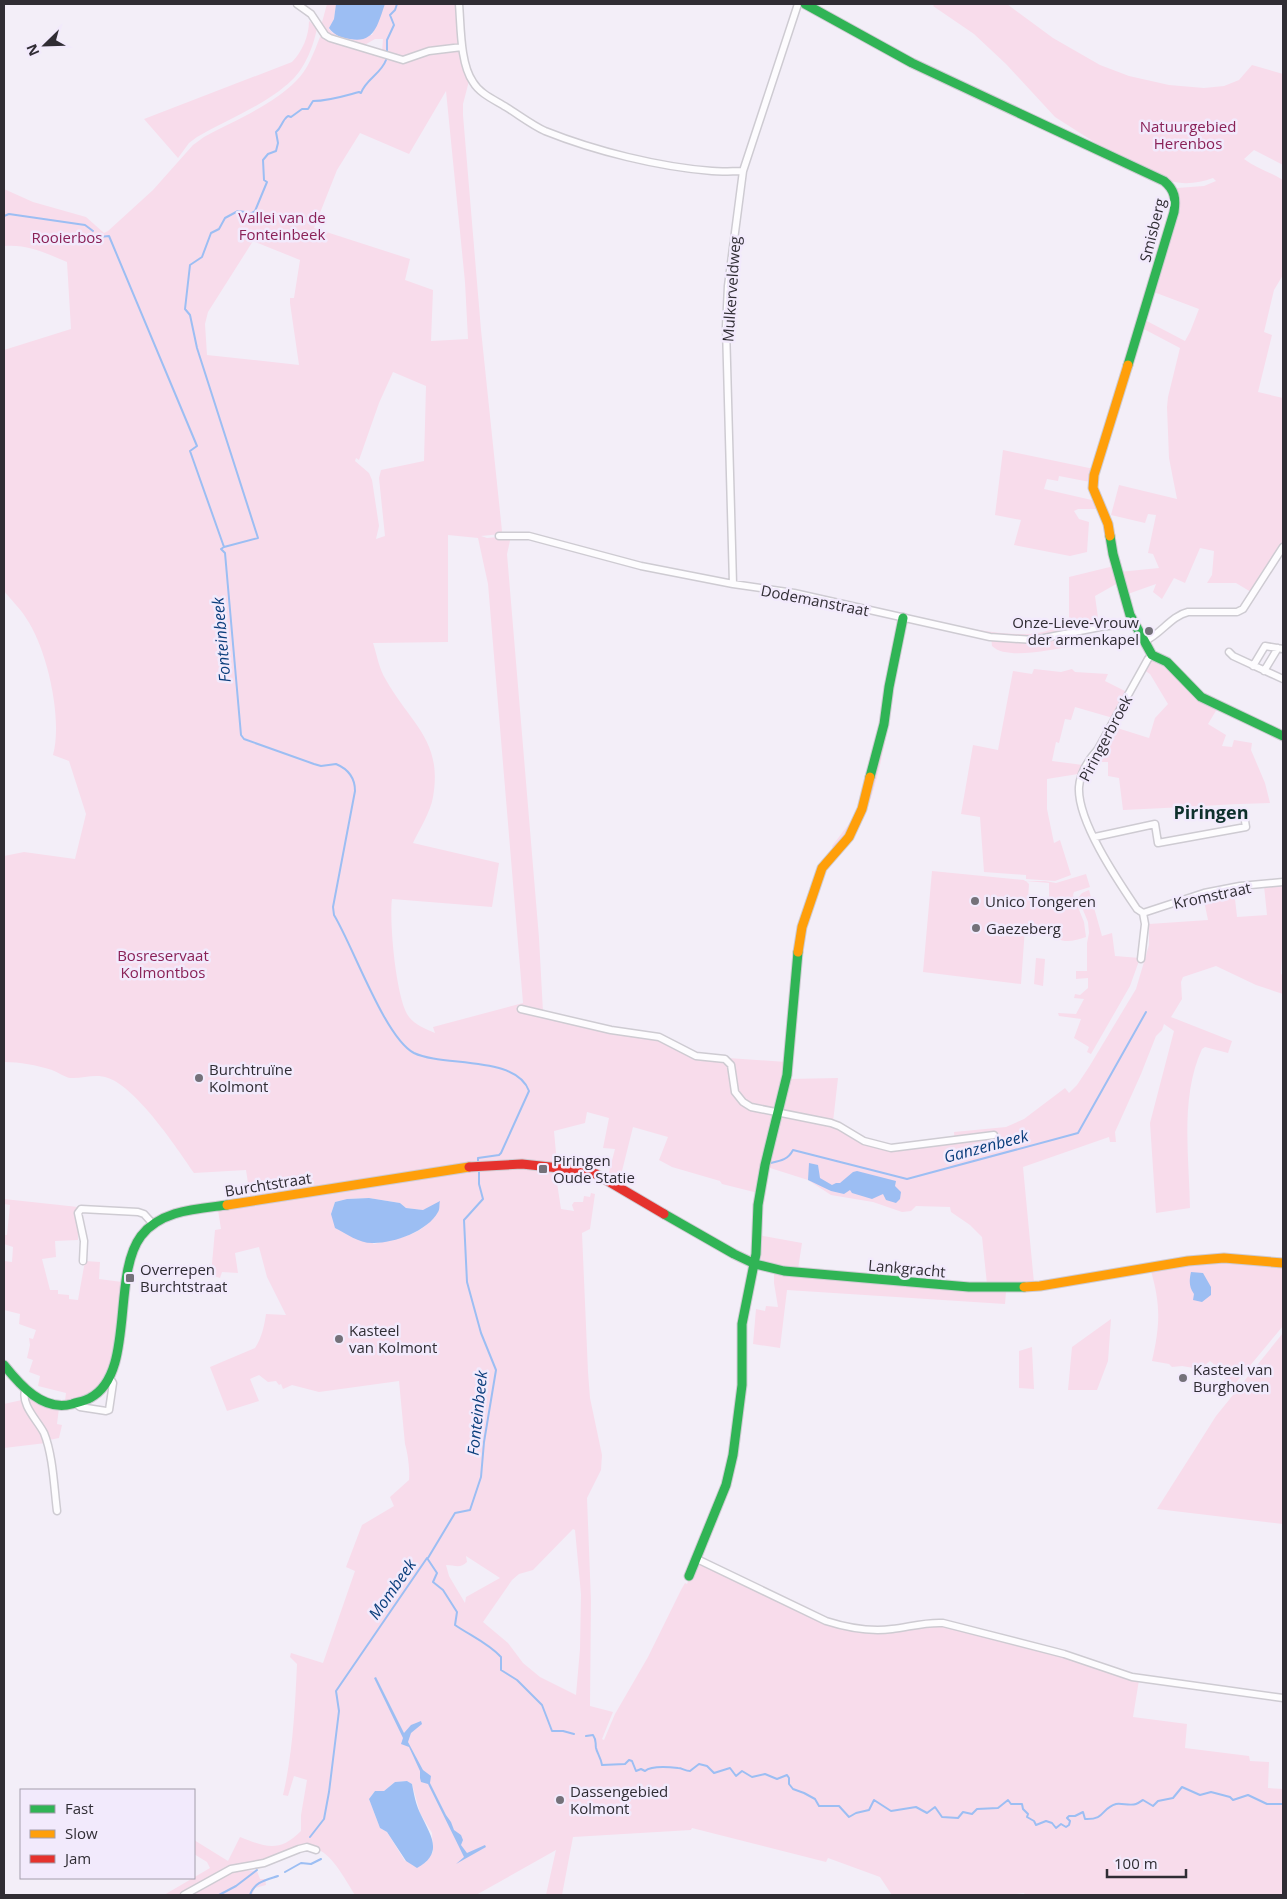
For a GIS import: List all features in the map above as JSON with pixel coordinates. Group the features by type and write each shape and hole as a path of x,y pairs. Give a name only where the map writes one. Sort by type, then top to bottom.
{"street":[{"path":"297,4 311,14 325,35 330,38 403,60 429,51 462,47"},
{"path":"459,4 462,47 468,74 474,84 483,93 544,130 592,147 663,164 714,172 743,172"},
{"name":"Mulkerveldweg","path":"733,584 726,310 743,172 798,4"},
{"name":"Smisberg","path":"804,4 912,64 1164,181 1174,190 1176,201 1174,212 1093,481 1096,498 1108,524 1120,583 1133,623 1152,655"},
{"name":"Dodemanstraat","path":"499,536 528,536 640,566 733,584 794,593 990,637 1034,640 1133,623"},
{"path":"1145,642 1158,635 1182,613 1237,612 1243,609 1283,547"},
{"path":"689,1576 697,1560 731,1469 742,1385 742,1324 755,1264 758,1205 765,1165 787,1075 798,949 802,927 822,868 849,837 862,809 884,724 903,618"},
{"path":"1253,666 1265,646 1281,648 1264,671"},
{"path":"1229,652 1253,666 1283,679"},
{"path":"1152,655 1167,662 1201,697 1283,736"},
{"name":"Piringerbroek","path":"1143,913 1137,909 1110,870 1081,806 1079,791 1080,778 1152,655"},
{"path":"1095,838 1155,824 1158,843 1246,827 1246,821"},
{"name":"Kromstraat","path":"1143,913 1204,893 1240,886 1283,882"},
{"path":"1141,959 1146,924 1143,913"},
{"path":"521,1009 611,1030 659,1037 696,1056 725,1059 731,1065 733,1086 740,1100 751,1106 831,1123 864,1141 891,1148 994,1135"},
{"name":"Burchtstraat","path":"4,1365 26,1391 47,1402 60,1405 76,1404 96,1394 110,1378 116,1362 130,1257 139,1239 153,1224 165,1217 180,1212 447,1170 490,1165 552,1166"},
{"name":"Lankgracht","path":"552,1166 584,1170 604,1177 734,1254 755,1264 784,1271 999,1288 1040,1286 1188,1261 1224,1258 1283,1263"},
{"path":"83,1261 84,1241 78,1213 80,1209 138,1212 144,1214 153,1224"},
{"name":"Burchtstraat","path":"76,1404 80,1407 106,1412 109,1410 113,1383 110,1378"},
{"name":"Burchtstraat","path":"26,1391 24,1399 45,1437 57,1511"},
{"path":"697,1560 826,1621 841,1626 881,1630 926,1623 942,1623 1064,1654 1132,1677 1283,1698"},
{"path":"184,1895 231,1869 264,1863 307,1847 316,1850"}],"green space":[{"path":"327,4 336,4 334,19 329,29 333,33 372,35 385,4 457,4 460,41 457,45 408,58 382,52 383,39 375,39 361,47 327,34 321,26"},
{"name":"Natuurgebied Herenbos","path":"935,4 1007,4 1053,38 1100,65 1129,76 1169,85 1204,88 1224,86 1239,80 1252,65 1283,74 1283,165 1254,150 1244,159 1283,180 1283,275 1274,290 1264,332 1272,335 1258,392 1283,398 1283,543 1251,592 1236,583 1207,583 1212,575 1214,551 1200,548 1185,583 1174,578 1162,599 1153,592 1156,584 1125,595 1119,572 1159,568 1153,554 1148,553 1156,515 1148,514 1145,523 1111,515 1119,485 1177,499 1169,458 1167,407 1180,348 1140,327 1143,319 1185,341 1190,332 1199,309 1151,291 1179,200 1177,188 1204,186 1216,181 1213,178 1192,183 1170,181 1116,156 1055,117 1006,64 974,34 933,6"},
{"path":"309,21 317,28 314,42 305,63 297,75 271,97 197,137 189,143 178,158 144,119 292,62 304,43"},
{"path":"322,35 343,45 402,62 437,52 462,53 469,81 463,104 463,115 481,330 502,531 501,534 481,536 487,538 511,536 507,554 539,938 543,1012 665,1040 684,1053 726,1061 737,1098 775,1114 758,1193 722,1184 720,1181 672,1167 659,1160 668,1137 633,1127 619,1183 608,1176 615,1149 603,1148 609,1118 587,1112 585,1123 554,1131 557,1164 497,1160 476,1162 250,1196 246,1170 194,1173 143,1105 131,1093 108,1078 94,1076 70,1078 40,1067 4,1062 4,856 24,852 75,859 86,814 69,761 53,755 56,740 54,704 51,684 40,647 34,631 24,614 4,591 4,350 71,329 67,262 29,248 4,246 4,189 33,202 86,217 104,233 153,190 193,145 287,90 304,72","holes":["446,91 465,282 468,339 431,341 433,290 405,280 410,259 314,228 337,170 360,133 409,154","253,241 300,260 294,298 290,298 299,365 207,355 205,324 208,312","393,372 426,386 424,461 381,470 379,478 385,536 376,539 379,526 372,480 369,473 355,461 356,458 359,460 379,403","448,535 478,538 488,584 523,1003 433,1027 435,1033 414,1022 404,1008 394,960 392,899 492,907 499,863 413,843 432,802 435,777 433,761 429,746 422,733 384,676 373,643 448,642"]},
{"path":"1003,450 1094,469 1090,482 1059,476 1058,481 1047,479 1044,489 1096,501 1100,509 1078,509 1074,511 1079,519 1089,522 1087,552 1070,556 1014,545 1021,520 995,515"},
{"path":"1114,566 1118,583 1095,596 1099,625 1067,636 1068,647 1028,653 1007,652 992,646 991,636 971,632 971,629 1007,634 1025,634 1046,631 1069,623 1069,577"},
{"path":"1150,660 1162,662 1217,709 1208,724 1226,735 1222,746 1232,747 1234,740 1252,743 1251,750 1265,783 1270,803 1123,810 1119,778 1108,776 1108,762 1094,762 1114,727 1149,738 1155,718 1168,704 1150,674 1144,670"},
{"path":"1034,669 1061,672 1072,669 1075,672 1108,674 1105,681 1127,692 1113,718 1075,707 1071,720 1065,719 1059,743 1056,742 1052,761 1083,765 1078,774 1047,779 1047,809 1054,843 1060,840 1071,875 1055,881 1026,879 1026,875 984,872 980,817 961,814 973,745 998,750 1013,671 1032,674"},
{"path":"896,675 884,745 870,801 861,825 849,844 836,857 832,846 852,820 860,804"},
{"name":"Gaezeberg","path":"932,871 1056,883 1086,874 1090,887 1074,892 1073,895 1084,922 1086,937 1064,941 1057,938 1059,931 1025,928 1021,984 923,972","holes":["1026,881 1049,883 1049,904 1028,899 1029,884"]},
{"path":"1283,884 1281,974 1283,975 1283,994 1256,985 1216,966 1183,977 1181,982 1182,999 1171,1017 1232,1041 1228,1053 1205,1047 1202,1049 1195,1067 1188,1106 1187,1127 1190,1208 1156,1213 1150,1123 1174,1031 1164,1024 1162,1030 1156,1036 1115,1132 1116,1142 1110,1142 1109,1137 1023,1167 1034,1283 987,1284 982,1237 970,1225 951,1212 950,1207 916,1206 911,1211 902,1212 873,1202 831,1195 808,1180 767,1167 783,1115 836,1127 863,1143 887,1149 955,1141 954,1132 1006,1127 1024,1119 1065,1088 1069,1093 1089,1067 1136,989 1149,945 1149,924 1208,920 1203,896 1234,890 1237,917 1267,915 1264,886"},
{"path":"1089,890 1102,936 1112,933 1115,956 1140,958 1130,986 1091,1054 1087,1052 1089,1047 1074,1038 1081,1019 1059,1016 1058,1013 1076,1014 1084,999 1074,998 1075,994 1080,995 1088,988 1088,978 1076,979 1076,971 1087,971 1088,922 1078,898 1082,893"},
{"path":"1036,958 1045,959 1043,986 1034,984"},
{"path":"728,1058 786,1062 777,1108 760,1108 737,1094 732,1063"},
{"path":"838,1078 833,1122 782,1112 788,1079"},
{"path":"535,1168 555,1170 561,1209 574,1211 572,1205 574,1202 583,1202 584,1196 590,1197 591,1193 595,1194 590,1229 582,1233 590,1398 602,1455 601,1470 587,1498 591,1601 590,1706 613,1712 602,1739 604,1740 615,1714 648,1657 681,1590 685,1583 687,1584 694,1567 701,1564 850,1629 945,1626 1067,1658 1119,1676 1139,1680 1133,1717 1187,1724 1185,1748 1249,1756 1250,1761 1269,1762 1268,1788 1283,1789 1283,1895 1025,1895 1024,1893 1009,1895 892,1895 880,1877 828,1858 826,1862 692,1828 691,1830 573,1837 562,1895 546,1895 556,1850 476,1895 355,1895 332,1861 320,1850 313,1847 232,1867 218,1872 180,1895 164,1895 191,1879 195,1879 195,1877 210,1868 207,1862 195,1855 195,1841 228,1861 240,1837 272,1846 286,1843 301,1831 301,1815 307,1780 294,1776 288,1796 283,1795 291,1746 297,1664 290,1657 291,1653 323,1663 355,1571 346,1567 362,1525 394,1506 390,1497 409,1480 399,1381 319,1392 292,1385 283,1389 281,1384 279,1385 276,1381 268,1382 259,1375 250,1379 259,1401 227,1411 210,1367 255,1348 262,1332 266,1314 286,1315 267,1277 259,1247 235,1253 238,1273 222,1272 220,1278 211,1275 215,1230 221,1229 218,1210 478,1170","holes":["369,1198 400,1203 406,1208 423,1210 429,1208 429,1222 411,1234 374,1244 331,1214 335,1202 347,1199","573,1529 575,1530 581,1594 580,1649 576,1695 540,1677 523,1663 508,1643 483,1622 512,1580 519,1574 533,1570","466,1556 500,1578 466,1597 465,1603 449,1576 446,1565 460,1566 467,1562","407,1781 412,1784 420,1813 432,1833 433,1852 425,1863 405,1861 387,1832 380,1828 369,1799 375,1791 384,1791 395,1782"]},
{"path":"4,1199 78,1207 78,1240 55,1241 56,1257 42,1259 50,1290 58,1290 58,1294 69,1295 69,1299 78,1300 85,1261 100,1262 99,1279 122,1282 114,1350 108,1375 93,1392 81,1399 65,1401 66,1393 38,1386 40,1376 29,1372 33,1360 27,1358 30,1345 29,1338 33,1339 36,1330 19,1324 20,1314 4,1310 4,1261 12,1262 13,1247 4,1244 4,1235 7,1235 10,1205 4,1204"},
{"path":"758,1235 802,1243 798,1269 762,1262 759,1254"},
{"path":"1223,1261 1283,1265 1283,1326 1228,1392 1225,1393 1220,1386 1227,1376 1226,1369 1220,1369 1210,1361 1200,1369 1182,1366 1172,1367 1169,1364 1152,1361 1157,1337 1158,1305 1151,1271 1188,1264"},
{"path":"774,1273 1006,1292 1005,1304 787,1290 780,1348 753,1344 756,1309 765,1311 766,1306 778,1307"},
{"path":"1111,1319 1108,1361 1097,1390 1068,1390 1072,1347"},
{"path":"1283,1333 1283,1524 1157,1509 1216,1416"},
{"path":"1032,1347 1034,1389 1019,1388 1019,1351"},
{"path":"27,1398 37,1403 59,1408 57,1424 62,1425 59,1438 49,1440 44,1427"},
{"path":"22,1400 46,1443 4,1448 4,1404"},
{"path":"238,1870 257,1871 260,1879 265,1879 266,1885 255,1888 252,1895 189,1895 222,1875"}],"water":[{"path":"336,4 385,4 374,30 370,35 358,40 341,37 333,33 329,28 334,19"},
{"path":"809,1163 818,1165 820,1178 832,1185 840,1183 857,1171 896,1181 895,1186 901,1192 900,1199 896,1203 886,1200 883,1194 872,1199 852,1193 850,1190 844,1194 831,1191 808,1180"},
{"path":"369,1198 400,1203 406,1208 423,1210 440,1201 439,1211 427,1225 419,1230 391,1241 364,1242 335,1228 331,1214 335,1202 347,1199"},
{"path":"1191,1272 1203,1273 1211,1287 1211,1295 1202,1302 1193,1300 1194,1294 1190,1284"},
{"path":"376,1677 404,1733 411,1725 421,1721 422,1724 411,1733 408,1742 423,1770 431,1776 430,1783 446,1815 454,1830 461,1835 463,1840 461,1845 467,1853 485,1845 486,1847 456,1864 464,1857 428,1784 421,1782 420,1771 409,1747 401,1744 403,1738 374,1678"},
{"path":"407,1781 412,1784 414,1796 433,1844 430,1856 417,1868 406,1861 387,1832 380,1828 369,1799 375,1791 384,1791 395,1782"}],"waterway":[{"name":"Fonteinbeek","path":"387,52 387,40 394,25 390,15 395,10 397,4"},
{"name":"Fonteinbeek","path":"386,60 361,93 313,101 308,109 302,109 291,117 288,116 284,119 276,132 278,143 276,151 268,154 263,160 264,180 267,182 255,211 248,215 245,212 238,211 225,218 219,229 211,233 202,257 190,265 185,309 190,315 197,348 258,538 221,549 225,553 241,735 244,739 314,764 321,766 336,764 347,771 352,778 355,791 333,907 334,915 381,1011 403,1044 414,1053 427,1057 495,1067 510,1072 522,1080 529,1091 501,1153 499,1155 478,1158 478,1162"},
{"path":"4,216 9,214 85,225 93,231"},
{"path":"99,237 109,236 197,446 190,451 224,547"},
{"name":"Ganzenbeek","path":"770,1163 786,1158 793,1150 907,1179 1078,1133 1146,1012"},
{"name":"Fonteinbeek","path":"428,1558 455,1513 470,1510 481,1477 484,1442 496,1370 481,1333 467,1282 464,1220 483,1199 479,1184 479,1171"},
{"name":"Mombeek","path":"310,1837 324,1819 329,1792 339,1711 336,1691 427,1558 437,1573 433,1582 443,1590 457,1612 455,1625 485,1644 501,1657 501,1670 517,1680 542,1705 552,1731 574,1734"},
{"name":"Mombeek","path":"586,1736 593,1735 602,1765 625,1764 629,1760 632,1761 636,1771 665,1767 690,1771 699,1764 707,1766 714,1773 730,1768 736,1776 742,1771 752,1777 765,1774 777,1779 787,1775 789,1784 793,1789 815,1799 819,1806 839,1806 849,1817 869,1810 874,1800 891,1811 916,1807 927,1813 935,1807 942,1817 958,1818 963,1812 972,1814 977,1809 998,1808 1008,1800 1011,1804 1022,1804 1023,1809 1028,1814 1027,1817 1034,1821 1036,1825 1046,1821 1052,1823 1056,1828 1061,1824 1066,1827 1069,1825 1070,1821 1067,1818 1069,1816 1075,1816 1083,1812 1085,1819 1097,1818 1108,1808 1116,1804 1134,1805 1143,1800 1153,1806 1158,1801 1173,1798 1182,1787 1200,1795 1211,1792 1230,1797 1233,1800 1248,1795 1267,1804 1283,1804"},
{"path":"285,1872 301,1863 311,1864 321,1859"},
{"name":"Mombeek","path":"219,1895 236,1886 257,1870"},
{"path":"250,1895 257,1884 278,1876"}],"traffic: fast":[{"path":"805,4 912,63 1168,184 1174,195 1174,212 1128,365"},
{"path":"1110,536 1113,554 1130,615 1152,655 1167,662 1201,697 1283,736"},
{"path":"870,777 884,724 889,687 903,618"},
{"path":"689,1576 726,1485 733,1455 742,1385 742,1324 756,1254 758,1205 765,1165 787,1075 798,952"},
{"path":"4,1365 17,1381 33,1395 51,1404 72,1404 90,1398 104,1386 113,1368 118,1347 127,1275 132,1253 141,1236 149,1227 180,1212 227,1205"},
{"path":"664,1214 755,1264 784,1271 969,1287 1024,1287"}],"traffic: slow":[{"path":"1110,536 1108,524 1093,488 1094,475 1128,365"},
{"path":"798,952 802,927 822,868 849,837 862,809 870,777"},
{"path":"227,1205 469,1167"},
{"path":"1024,1287 1040,1286 1188,1261 1224,1258 1283,1263"}],"traffic: jam":[{"path":"469,1167 522,1164 578,1170 596,1174 664,1214"}],"place":[{"name":"Onze-Lieve-Vrouw der armenkapel","path":"1149,631"},
{"name":"Unico Tongeren","path":"975,901"},
{"name":"Gaezeberg","path":"976,928"},
{"name":"Burchtruïne Kolmont","path":"199,1078"},
{"name":"Piringen Oude Statie","path":"543,1169"},
{"name":"Overrepen Burchtstraat","path":"130,1278"},
{"name":"Kasteel van Kolmont","path":"339,1339"},
{"name":"Kasteel van Burghoven","path":"1183,1378"},
{"name":"Dassengebied Kolmont","path":"560,1800"}],"district":[{"name":"Piringen","path":"1211,812"}],"park label":[{"name":"Vallei van de Fonteinbeek","path":"282,226"},
{"name":"Rooierbos","path":"67,237"},
{"name":"Bosreservaat Kolmontbos","path":"163,964"}]}
